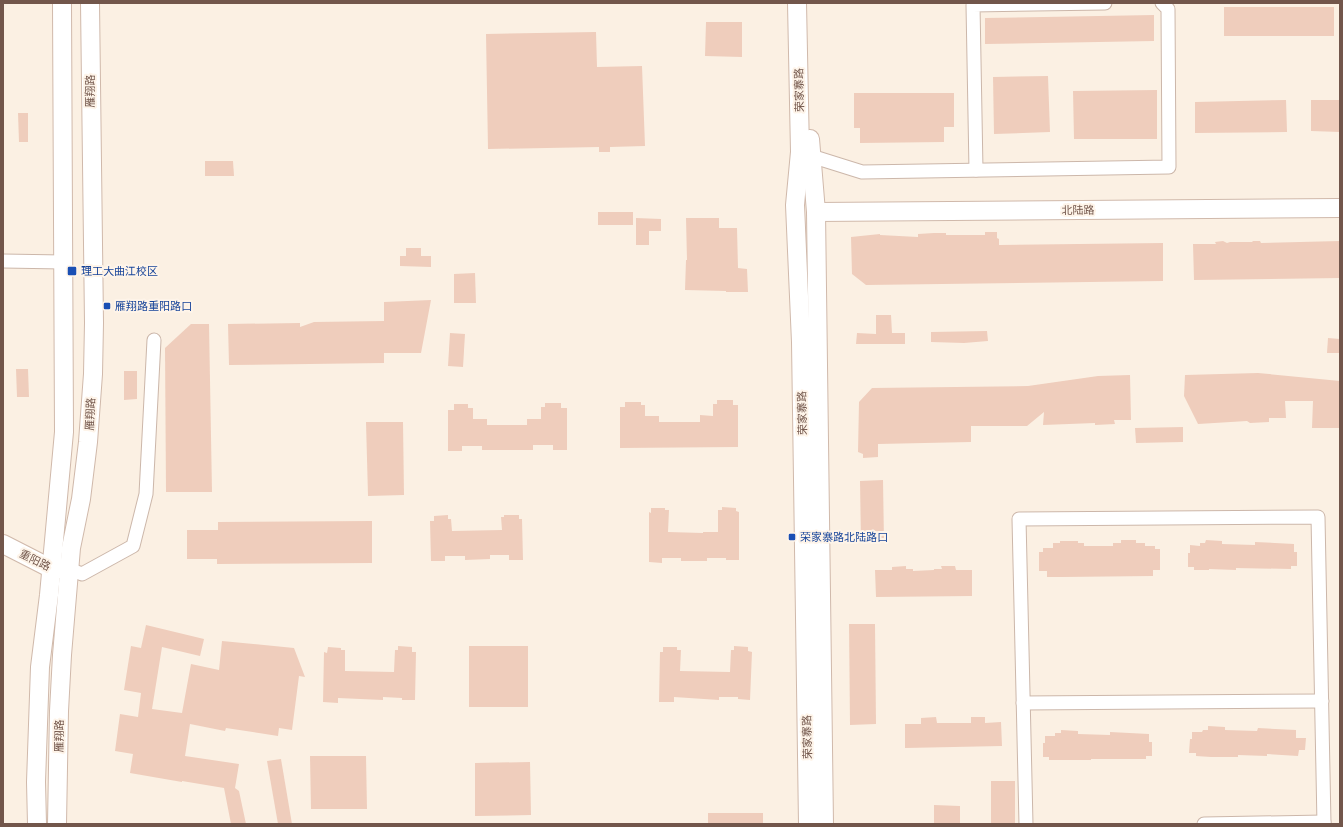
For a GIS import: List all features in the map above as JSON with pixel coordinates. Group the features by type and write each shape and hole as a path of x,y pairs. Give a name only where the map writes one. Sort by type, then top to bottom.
{"street":[{"name":"雁翔路","path":"57,824 61,676 60,569 54,529 62,465 64,432 62,3"},
{"name":"雁翔路","path":"37,824 36,782 40,667 88,442 93,374 94,323 90,3"},
{"name":"荣家寨路","path":"797,3 800,152 795,206 801,342 808,824"},
{"name":"荣家寨路","path":"808,3 811,156 816,212 824,824"},
{"path":"976,170 973,4 1105,3"},
{"path":"811,156 862,172 1169,167 1168,9 1162,3"},
{"name":"北陆路","path":"816,212 1340,208"},
{"path":"3,261 63,262"},
{"path":"60,569 82,574 133,546 146,494 154,340"},
{"path":"1026,824 1019,519 1318,517 1324,823 1204,824"},
{"name":"重阳路","path":"3,544 60,569"},
{"path":"1023,703 1322,701"}],"building":[{"path":"1224,7 1334,7 1334,36 1224,36"},
{"path":"1154,15 1154,41 985,44 985,18"},
{"path":"706,22 742,22 742,57 705,56"},
{"path":"596,32 597,67 642,66 645,146 610,147 610,152 599,152 599,147 488,149 486,34"},
{"path":"1048,76 1050,132 994,134 993,77"},
{"path":"1157,90 1157,139 1074,139 1073,91"},
{"path":"854,93 954,93 954,127 944,127 944,142 860,143 860,128 854,128"},
{"path":"1286,100 1287,132 1195,133 1195,102"},
{"path":"1311,100 1340,100 1340,132 1311,131"},
{"path":"18,113 28,113 28,142 19,142"},
{"path":"205,161 233,161 234,176 205,176"},
{"path":"598,212 633,212 633,225 598,225"},
{"path":"636,218 661,219 661,231 649,231 649,245 636,245"},
{"path":"686,218 719,218 719,228 737,228 738,268 747,269 748,292 685,290 687,260"},
{"path":"985,232 997,232 999,245 1163,243 1163,281 866,285 852,274 851,237 880,234 918,237 918,234 934,233 946,233 946,235 985,235"},
{"path":"1223,241 1227,243 1260,241 1261,243 1340,241 1340,278 1194,280 1193,244 1216,244 1215,242"},
{"path":"406,248 421,248 421,256 431,256 431,267 400,266 400,256 406,256"},
{"path":"475,273 476,303 454,303 454,274"},
{"path":"431,300 421,353 384,353 384,363 229,365 228,324 300,323 300,327 314,322 384,321 384,302"},
{"path":"876,315 891,315 892,333 905,333 905,344 856,344 857,333 876,334"},
{"path":"191,324 209,324 212,492 166,492 165,348"},
{"path":"987,331 988,341 964,343 931,342 931,332"},
{"path":"450,333 465,334 463,367 448,366"},
{"path":"1328,338 1340,339 1340,353 1327,353"},
{"path":"16,369 28,369 29,397 17,397"},
{"path":"124,371 137,371 137,399 124,400"},
{"path":"1258,373 1340,381 1340,428 1312,428 1313,401 1285,401 1286,418 1269,418 1269,422 1250,423 1247,421 1198,424 1184,396 1185,375"},
{"path":"1130,375 1131,420 1114,420 1115,424 1095,425 1095,423 1043,425 1044,412 1027,426 971,426 971,442 878,444 878,457 863,458 863,454 858,452 859,402 872,388 1028,386 1098,376"},
{"path":"717,400 733,400 733,405 738,405 738,447 620,448 620,407 625,407 625,402 641,402 641,405 645,405 645,416 659,416 659,422 700,422 700,415 713,416 713,404 717,404"},
{"path":"545,403 561,403 561,408 567,408 567,450 553,450 553,445 533,445 533,450 482,450 482,446 462,446 462,451 448,451 448,410 454,410 454,404 468,404 468,408 473,408 473,419 487,419 487,425 527,425 527,419 541,419 541,407 545,407"},
{"path":"366,422 403,422 404,495 368,496"},
{"path":"1183,427 1183,442 1136,443 1135,428"},
{"path":"883,480 884,542 861,543 860,481"},
{"path":"722,507 736,508 736,511 739,512 739,560 707,558 707,561 681,561 681,558 662,558 662,563 649,562 649,512 651,513 651,508 665,508 665,510 669,510 668,532 703,533 718,532 718,510 722,510"},
{"path":"448,515 448,519 451,519 452,531 502,530 501,517 504,517 504,515 519,515 519,519 522,519 523,560 509,560 509,555 490,555 490,559 465,560 465,556 445,556 445,561 431,561 430,521 434,521 434,516"},
{"path":"372,521 372,563 217,564 217,559 187,559 187,530 218,530 218,522"},
{"path":"1121,540 1136,540 1136,543 1145,543 1145,546 1155,546 1155,549 1160,549 1160,570 1153,570 1153,576 1062,577 1047,577 1047,571 1039,571 1039,552 1043,552 1043,548 1053,548 1053,543 1060,543 1060,541 1078,541 1078,543 1084,543 1084,546 1113,546 1113,543 1121,543"},
{"path":"1206,540 1222,541 1222,544 1255,545 1255,542 1294,544 1294,552 1297,552 1297,566 1291,566 1291,569 1236,568 1236,570 1194,570 1194,567 1188,567 1188,553 1190,553 1190,545 1200,546 1200,543 1205,543"},
{"path":"906,566 906,569 913,569 913,571 942,569 941,566 955,566 956,570 972,570 972,596 876,597 875,570 892,570 892,567"},
{"path":"849,624 875,624 876,724 850,725"},
{"path":"146,625 204,639 200,656 162,647 152,709 182,713 191,664 219,670 222,641 294,648 305,677 299,676 292,730 279,728 278,736 226,728 225,731 190,724 185,756 239,764 235,788 239,791 246,824 231,824 224,788 130,773 133,754 115,751 120,714 138,717 141,693 124,690 131,646 141,648"},
{"path":"398,646 412,647 412,652 416,652 415,700 402,700 402,698 383,697 383,700 338,698 338,703 323,702 324,652 327,653 328,647 341,648 341,650 345,650 345,671 394,672 395,650 398,650"},
{"path":"469,646 528,646 528,707 469,707"},
{"path":"734,646 748,647 748,651 752,652 750,700 738,699 738,697 719,697 719,700 674,697 674,702 659,702 660,652 663,652 663,647 677,647 677,650 681,650 680,671 730,672 731,650 734,650"},
{"path":"936,717 937,723 971,723 971,717 985,717 985,723 1001,722 1002,746 905,748 905,724 921,724 921,718"},
{"path":"1208,726 1225,727 1225,730 1257,731 1258,728 1296,730 1296,738 1306,738 1305,750 1299,750 1298,756 1267,754 1267,756 1238,755 1238,757 1211,757 1196,756 1196,753 1189,753 1192,732 1202,732 1203,730 1208,730"},
{"path":"1061,730 1078,731 1078,734 1110,735 1110,732 1149,734 1149,742 1152,742 1152,756 1146,756 1146,759 1091,760 1049,760 1049,757 1043,757 1043,743 1045,743 1045,736 1055,736 1055,733 1061,733"},
{"path":"310,756 366,756 367,809 311,809"},
{"path":"281,759 292,824 278,824 267,761"},
{"path":"530,762 531,815 475,816 475,763"},
{"path":"991,781 1015,781 1015,824 991,824"},
{"path":"934,805 960,806 960,824 934,824"},
{"path":"708,813 763,813 763,824 708,824"}],"place":[{"name":"理工大曲江校区","path":"72,271"},
{"name":"雁翔路重阳路口","path":"107,306"},
{"name":"荣家寨路北陆路口","path":"792,537"}]}
